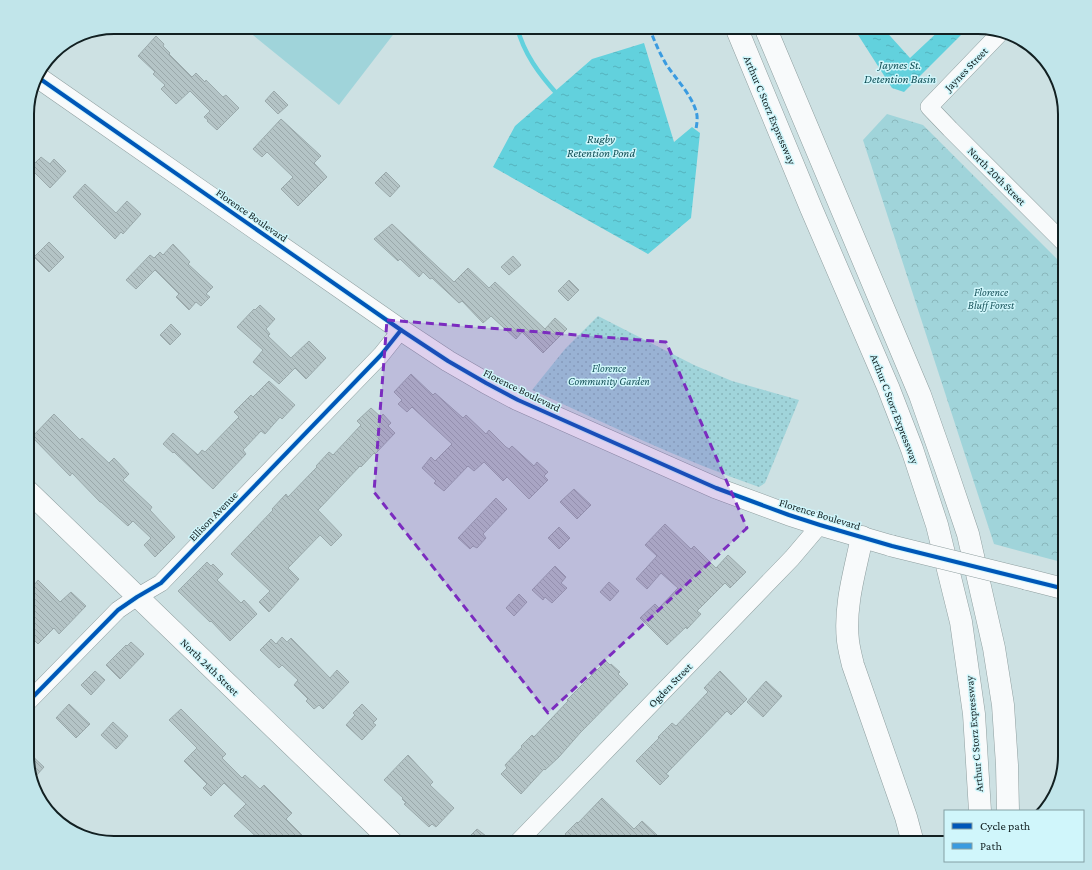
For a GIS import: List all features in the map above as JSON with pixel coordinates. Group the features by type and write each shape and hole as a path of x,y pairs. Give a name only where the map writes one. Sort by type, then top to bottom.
{"highway":[{"name":"Arthur C Storz Expressway","path":"739,34 888,388 912,449 938,526 961,622 974,714 980,810"},
{"path":"767,34 920,395 968,534 994,648 1003,705 1008,810"},
{"path":"862,537 849,598 847,621 848,641 853,665 906,817 911,836"}],"street":[{"name":"Jaynes Street","path":"929,107 997,37"},
{"name":"Florence Boulevard","path":"42,80 448,361 518,400 716,488 789,515 892,546 1058,587"},
{"name":"North 20th Street","path":"929,107 1058,237"},
{"name":"Ellison Avenue","path":"34,696 118,610 161,583 376,361 402,330"},
{"name":"North 24th Street","path":"34,497 386,836"},
{"name":"Ogden Street","path":"524,836 792,558 820,525"}],"highlighted area":[{"path":"387,320 666,342 747,528 548,713 374,492"}],"green space":[{"path":"252,34 394,34 339,105"},
{"name":"Florence Bluff Forest","path":"887,114 923,125 1058,260 1058,561 994,544 863,140"},
{"name":"Florence Community Garden","path":"598,316 694,365 732,381 799,400 765,483 759,487 701,465 532,390 565,349"}],"water":[{"name":"Jaynes St. Detention Basin","path":"857,34 888,34 910,58 936,34 962,34 904,92 892,88"},
{"name":"Rugby Retention Pond","path":"644,43 674,142 692,127 700,133 691,218 648,254 493,167 515,126 592,59"}],"building":[{"path":"156,36 164,44 163,46 170,53 169,54 192,77 196,73 205,82 206,80 223,97 226,95 239,108 217,130 204,117 210,111 190,91 176,104 161,89 165,85 153,74 155,72 138,56"},
{"path":"274,91 288,105 278,114 265,101"},
{"path":"281,119 321,156 314,163 327,177 298,206 281,189 293,177 267,152 262,157 253,149"},
{"path":"41,157 50,164 54,159 66,171 50,188 34,172 34,164"},
{"path":"386,172 400,186 390,197 375,183"},
{"path":"85,184 116,213 127,201 141,214 123,234 121,232 115,239 73,197"},
{"path":"392,224 454,282 468,268 489,288 495,282 545,329 555,318 567,329 543,353 522,332 516,339 491,316 483,323 462,301 459,303 432,278 430,279 423,272 419,277 400,259 398,261 374,239"},
{"path":"49,242 64,257 49,272 34,257"},
{"path":"173,244 190,262 188,264 213,287 206,294 210,297 201,306 196,302 189,310 176,297 179,294 155,270 136,289 126,280 150,255 154,258 160,252 163,255"},
{"path":"513,256 521,265 509,275 501,267"},
{"path":"569,280 579,290 568,301 558,291"},
{"path":"260,305 275,319 266,329 270,334 268,336 291,358 309,341 326,358 306,379 295,368 279,384 253,362 263,350 237,327 254,309 255,310"},
{"path":"171,324 181,334 170,345 160,335"},
{"path":"411,374 433,395 435,393 463,418 466,415 486,434 489,430 506,447 509,449 512,446 534,466 537,462 548,472 544,476 548,480 529,499 507,477 503,481 484,462 474,471 468,466 444,491 434,483 436,481 422,468 431,457 435,461 452,444 412,407 407,412 398,404 402,400 394,392"},
{"path":"269,381 295,405 282,419 280,417 265,434 261,431 243,450 246,454 213,489 174,452 173,453 163,444 173,433 198,455 202,450 205,452 239,417 234,412 251,395 253,397"},
{"path":"371,408 381,417 383,414 391,423 388,426 395,433 375,454 374,453 361,467 360,466 318,510 342,535 331,546 320,535 288,568 299,579 269,612 259,602 270,591 231,554 273,510 272,509 286,494 288,497 317,467 316,466 329,452 333,455 361,425 357,421"},
{"path":"54,414 80,440 82,438 109,463 114,458 129,474 123,480 152,507 150,510 175,537 155,557 144,545 151,538 133,521 128,526 100,502 72,473 70,476 34,439 34,435"},
{"path":"574,489 591,505 577,519 560,502"},
{"path":"496,498 507,509 483,534 486,538 477,548 473,546 470,549 458,538"},
{"path":"665,524 691,549 694,546 716,568 728,555 746,572 730,588 725,583 697,611 701,614 687,629 686,627 667,645 640,618 655,604 659,608 678,588 661,573 647,589 636,579 657,556 645,545"},
{"path":"559,527 570,538 559,549 548,538"},
{"path":"207,562 211,566 213,564 223,574 217,580 241,603 244,600 257,614 230,641 211,621 210,622 178,591"},
{"path":"555,566 566,577 561,583 567,588 552,603 545,597 543,600 532,590"},
{"path":"38,580 60,602 71,592 86,606 59,634 54,628 38,644 34,640 34,583 35,584"},
{"path":"609,582 619,591 610,601 600,592"},
{"path":"519,594 527,602 514,616 506,608"},
{"path":"282,637 287,642 291,638 330,678 337,670 349,682 323,709 319,705 314,709 306,701 308,699 294,685 298,680 282,665 279,668 260,650 271,639 276,644"},
{"path":"131,642 144,654 120,679 106,665"},
{"path":"606,661 620,672 618,674 628,684 580,733 559,757 545,770 544,769 521,794 501,774 507,768 505,765 522,747 521,746 532,735 534,737 568,701 567,700"},
{"path":"95,671 105,680 91,695 81,685"},
{"path":"720,671 747,699 731,715 727,711 666,774 669,776 660,785 636,761 672,723 676,726 708,692 704,688"},
{"path":"766,681 782,696 763,717 747,702"},
{"path":"69,704 90,724 76,738 56,718"},
{"path":"362,704 377,719 373,723 376,725 362,740 346,725 355,715 353,713"},
{"path":"181,709 226,754 222,758 242,778 245,775 260,789 264,785 292,813 286,819 303,836 255,836 234,816 246,804 224,783 211,796 203,788 207,784 184,761 197,748 169,720"},
{"path":"113,722 128,736 116,749 101,735"},
{"path":"408,755 433,782 430,785 454,808 436,827 432,824 429,827 404,804 406,803 402,799 403,798 384,780"},
{"path":"34,758 44,767 37,775"},
{"path":"602,798 634,829 642,821 657,835 567,836 565,834 577,822 578,823"},
{"path":"477,829 486,836 470,836"}],"waterway":[{"path":"519,34 533,63 558,95"}],"marked path":[{"path":"652,34 666,64 687,92 694,105 697,116 696,129"}],"cycle path":[{"path":"42,80 401,330 448,361 518,400 716,488 789,515 892,546 1058,587"},
{"path":"34,696 118,610 161,583 381,355 401,330"}]}
